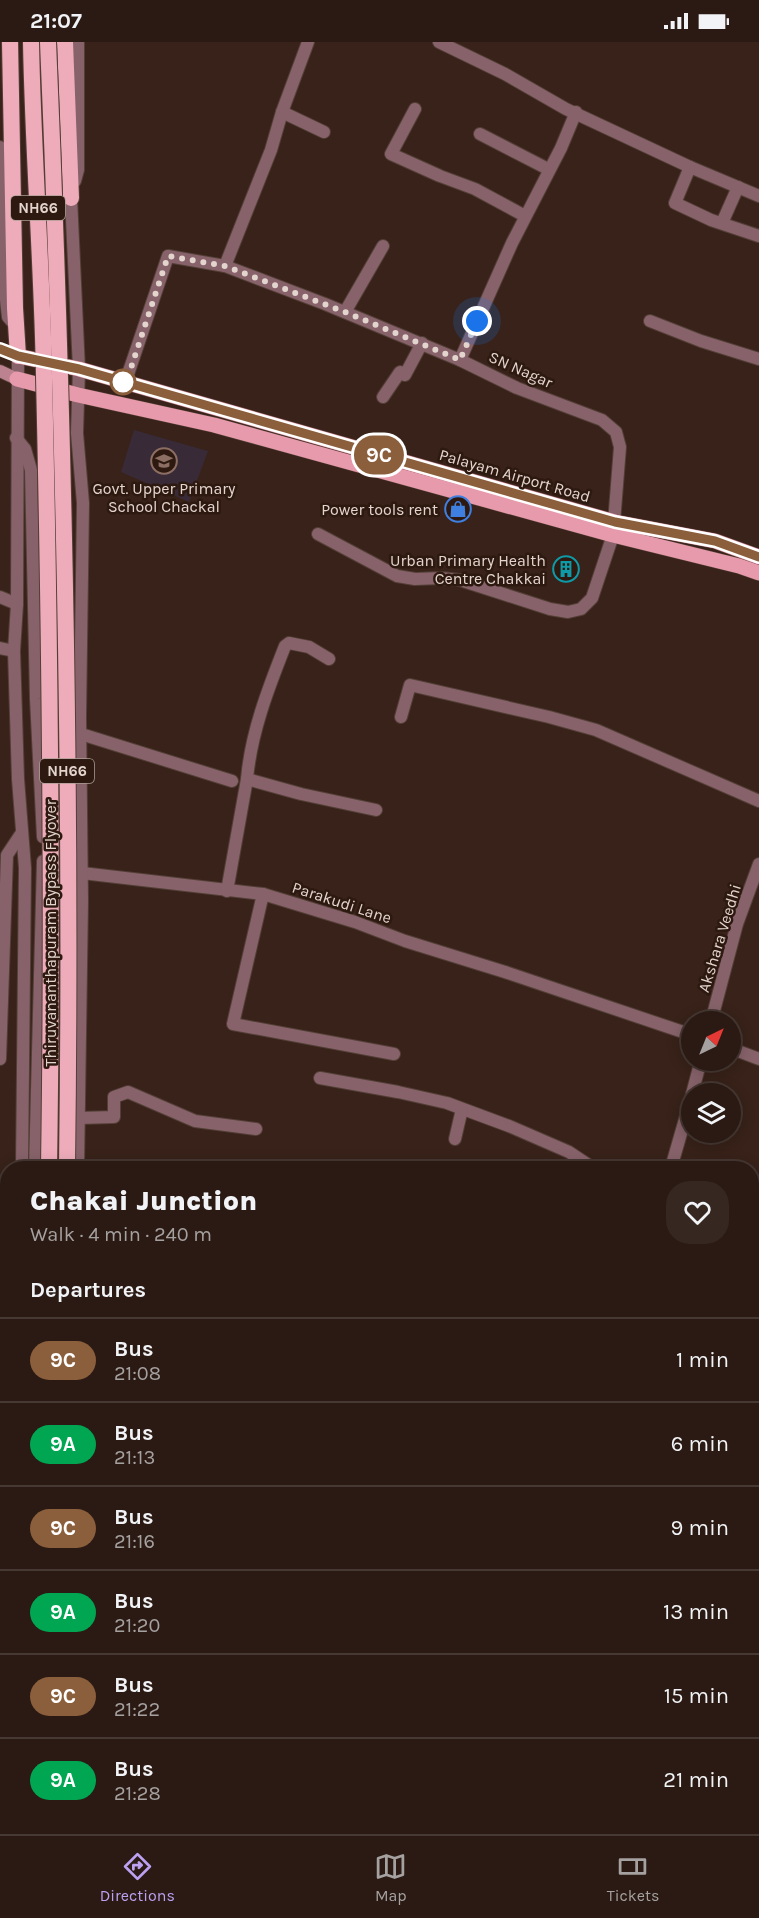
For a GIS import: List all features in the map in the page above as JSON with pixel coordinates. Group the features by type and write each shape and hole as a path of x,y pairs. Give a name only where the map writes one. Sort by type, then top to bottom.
{"highway":[{"path":"10,42 18,356"},
{"name":"NH66","path":"31,42 53,374"},
{"name":"NH66","path":"48,42 53,374"},
{"path":"65,42 71,198"},
{"name":"Thiruvananthapuram Bypass Flyover","path":"49,1161 53,374"},
{"name":"Thiruvananthapuram Bypass Flyover","path":"53,374 67,712 69,1038 67,1161"}],"main road":[{"path":"0,349 18,356"},
{"name":"Palayam Airport Road","path":"18,356 79,369 759,573"},
{"path":"0,371 17,379"},
{"name":"Palayam Airport Road","path":"17,379 214,425 362,468 614,529 715,541 759,557"}],"street":[{"path":"78,42 78,170 71,198 79,369 77,433 84,503 78,1161"},
{"path":"225,266 271,150 282,112 308,42"},
{"path":"439,42 505,74 552,102 690,167 759,196"},
{"path":"415,108 391,154 475,189 525,216"},
{"path":"282,112 324,132"},
{"path":"460,360 525,216 561,148 576,112"},
{"path":"480,134 549,170"},
{"path":"0,147 3,273 8,317 16,327"},
{"path":"690,167 675,203 722,224 759,236"},
{"path":"722,224 738,187"},
{"path":"345,312 383,246"},
{"name":"SN Nagar","path":"126,383 168,256 225,266 422,343 517,388 602,420 616,432 620,447 614,529"},
{"path":"650,321 701,341 759,359"},
{"path":"383,397 400,372 405,375 422,343"},
{"path":"18,356 17,604 14,651 21,834 25,868 22,1161"},
{"path":"16,438 25,449 31,470 36,699 43,843 35,1161"},
{"path":"318,534 397,576 460,580 550,609 568,612 581,609 592,598 614,529"},
{"path":"0,597 17,604"},
{"path":"227,891 247,779 249,755 264,698 285,646 289,643 309,648 329,659"},
{"path":"0,648 14,651"},
{"path":"401,717 410,685 549,717 596,730 759,801"},
{"path":"81,734 232,781"},
{"path":"247,779 301,794 376,810"},
{"path":"0,1059 7,855 21,834"},
{"name":"Akshara Veedhi","path":"714,1011 737,924 759,864"},
{"name":"Parakudi Lane","path":"82,873 263,894 355,922 405,941 681,1031"},
{"path":"263,894 233,1024 393,1054"},
{"path":"741,1052 759,1059"},
{"path":"320,1078 398,1092 462,1109 569,1152 582,1161"},
{"path":"79,1118 114,1117 114,1097 128,1092 195,1121 256,1129"},
{"path":"455,1139 462,1109"},
{"path":"673,1161 681,1133"}],"shaded area":[{"name":"Govt. Upper Primary School Chackal","path":"134,430 208,451 189,502 121,472"}],"bus line":[{"name":"9C","path":"0,349 18,356 79,369 615,522 715,541 759,557"}],"place":[{"name":"Govt. Upper Primary School Chackal","path":"164,461"},
{"name":"Power tools rent","path":"458,509"},
{"name":"Urban Primary Health Centre Chakkai","path":"566,569"}],"route":[{"path":"123,382 126,383 168,256 225,266 415,340 460,360 477,321"}]}
